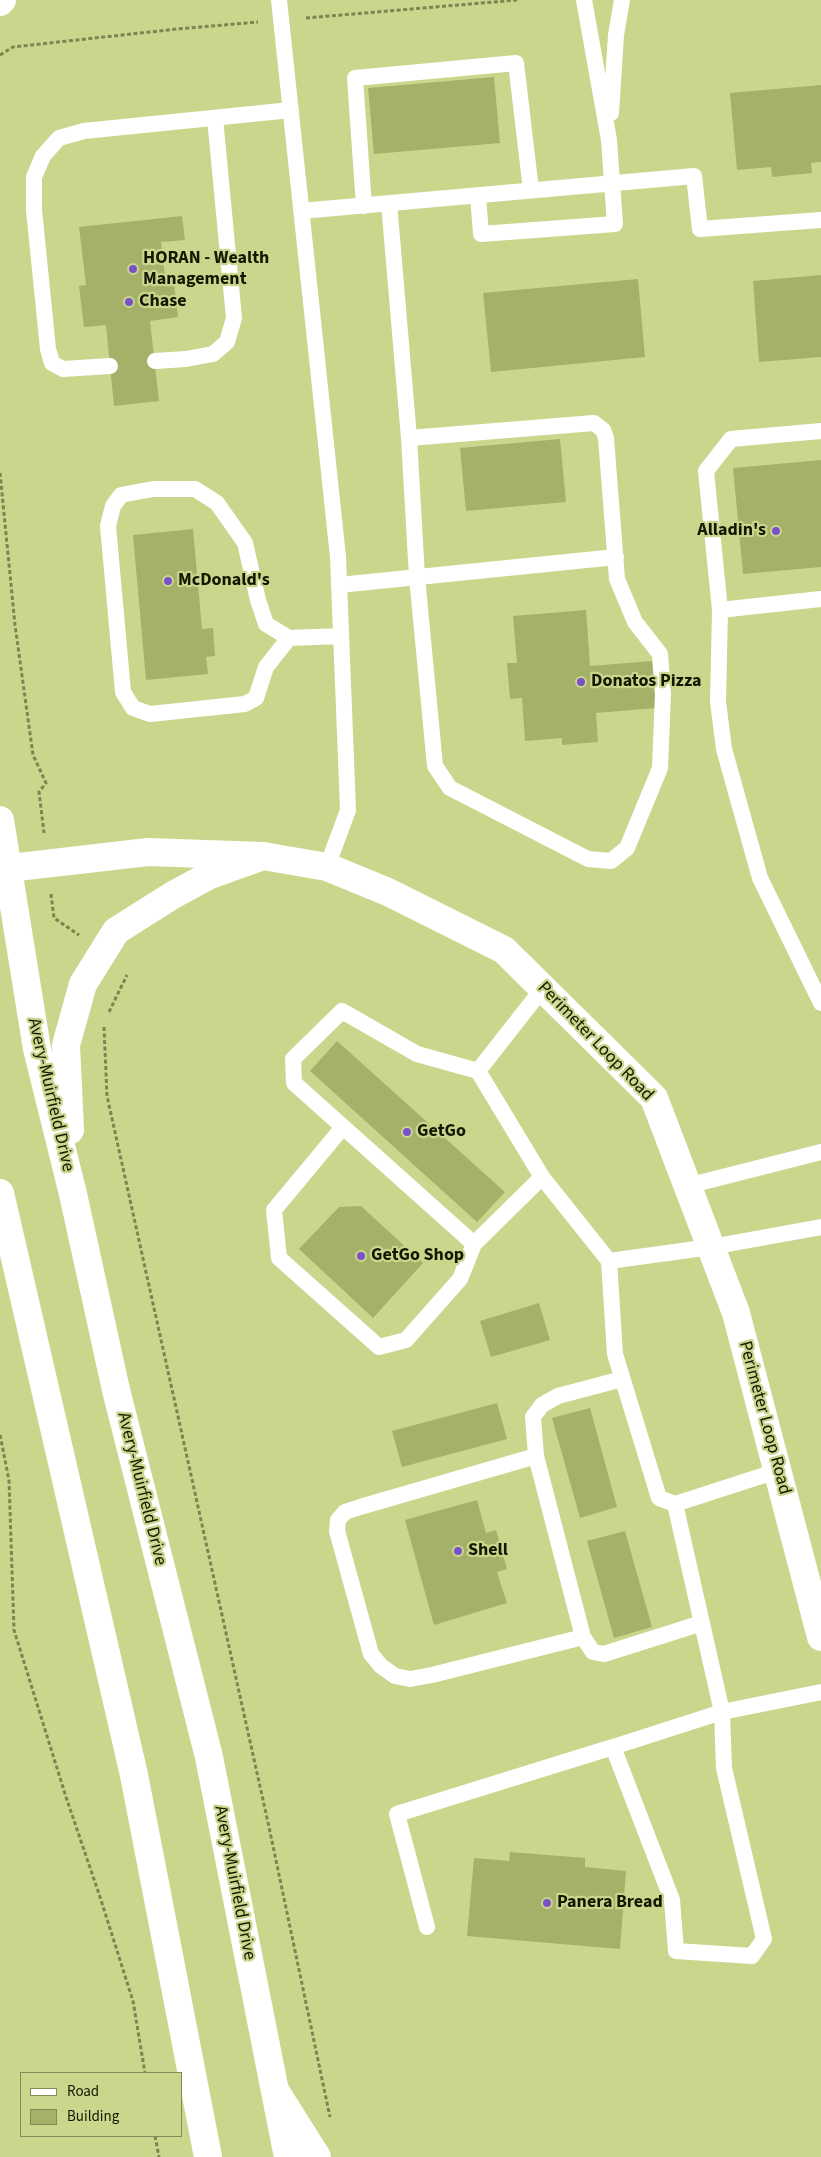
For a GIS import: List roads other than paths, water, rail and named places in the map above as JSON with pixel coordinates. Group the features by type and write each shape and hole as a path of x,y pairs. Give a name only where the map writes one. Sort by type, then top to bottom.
{"main road":[{"name":"Avery-Muirfield Drive","path":"0,820 4,868 37,1048 73,1194 116,1390 209,1757 288,2157"},
{"name":"Perimeter Loop Road","path":"4,868 148,852 262,856 327,867 388,892 504,950 654,1098 736,1313 821,1637"},
{"path":"73,1194 66,1045 83,984 116,931 173,895 210,875 262,856"},
{"path":"0,1193 134,1775 208,2157"},
{"path":"276,2092 317,2157"}],"lane":[{"path":"279,0 338,557 348,810 327,867"},
{"path":"478,195 481,234 615,224 609,140 584,0"},
{"path":"609,140 616,35 622,0"},
{"path":"364,206 355,78 469,67 516,63 531,190"},
{"path":"110,366 63,369 52,363 48,349 34,210 34,177 43,156 59,138 84,131 291,110"},
{"path":"155,361 212,354 227,342 234,318 215,118"},
{"path":"301,211 694,176 700,229 821,220"},
{"path":"389,203 409,438 418,577 435,766 450,788 588,859 611,861 627,848 660,768 663,694 660,654 634,622 617,579 606,438 603,430 594,422 409,438"},
{"path":"821,431 731,439 706,471 720,610 718,702 724,749 760,878 821,1003"},
{"path":"289,638 266,667 256,698 245,704 150,714 133,708 123,692 108,526 113,506 121,495 153,489 196,489 217,503 245,543 258,600 266,624 289,638 341,636"},
{"path":"339,585 616,557"},
{"path":"720,610 821,599"},
{"path":"478,1071 543,988"},
{"path":"474,1244 294,1083 292,1059 342,1010 418,1054 478,1071 542,1176 609,1261 614,1354 659,1498 675,1504 777,1470"},
{"path":"342,1127 274,1210 279,1258 379,1347 406,1340 460,1279 474,1244 542,1176"},
{"path":"687,1186 821,1152"},
{"path":"609,1261 711,1247 821,1227"},
{"path":"622,1379 558,1396 542,1405 533,1417 536,1456 583,1637 593,1652 604,1654 702,1623"},
{"path":"536,1456 345,1512 338,1520 337,1531 371,1654 381,1666 395,1676 410,1679 583,1637"},
{"path":"613,1747 672,1900 676,1951 752,1956 764,1939 724,1768 722,1712 675,1504"},
{"path":"427,1927 398,1814 722,1712 821,1692"}],"place":[{"name":"HORAN - Wealth Management","path":"133,269"},
{"name":"Chase","path":"129,302"},
{"name":"Alladin's","path":"776,531"},
{"name":"McDonald's","path":"168,581"},
{"name":"Donatos Pizza","path":"581,682"},
{"name":"GetGo","path":"407,1132"},
{"name":"GetGo Shop","path":"361,1256"},
{"name":"Shell","path":"458,1551"},
{"name":"Panera Bread","path":"547,1903"}]}
